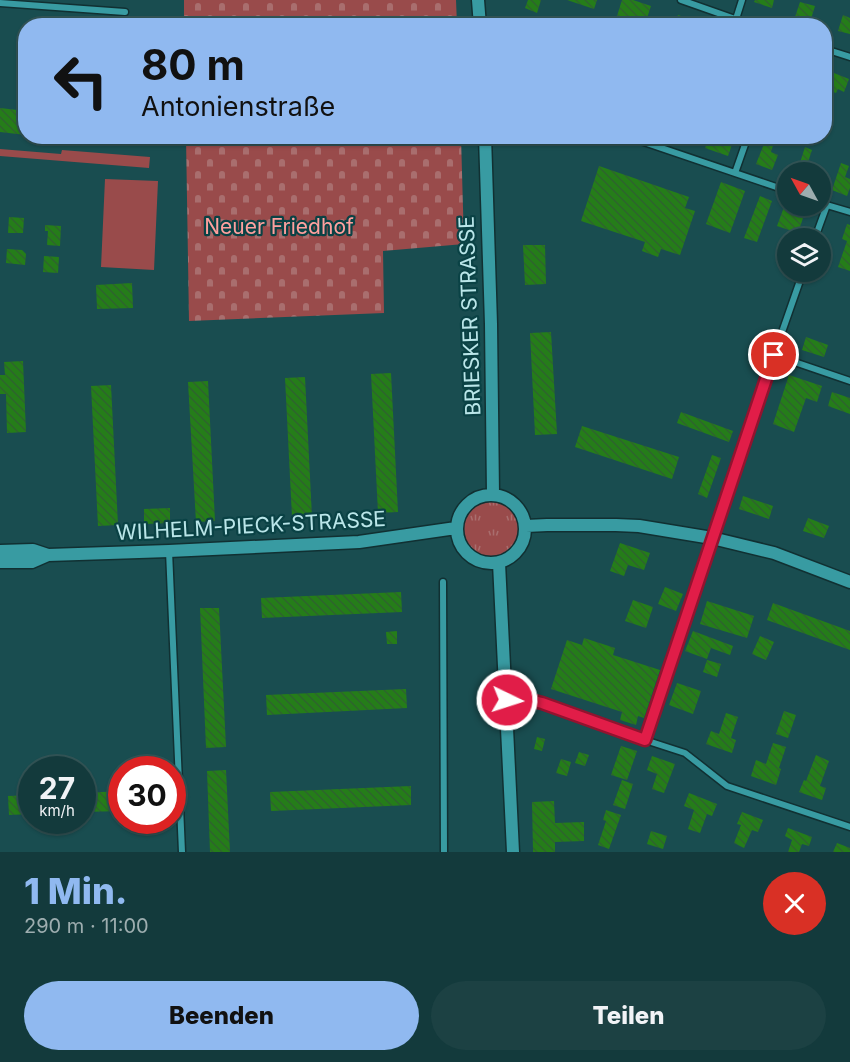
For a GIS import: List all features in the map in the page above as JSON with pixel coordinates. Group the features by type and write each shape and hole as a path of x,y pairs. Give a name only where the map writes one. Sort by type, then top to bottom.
{"main road":[{"path":"478,0 479,18"},
{"name":"BRIESKER STRASSE","path":"485,144 493,495"},
{"path":"486,495 509,500 520,512 525,526 525,538 520,547 514,555 499,562 484,562 463,549 456,528 464,508 486,495"},
{"path":"525,526 639,526 712,538 774,553 850,582"},
{"name":"WILHELM-PIECK-STRASSE","path":"0,551 33,550 48,555 359,542 456,528"},
{"name":"WILHELM-PIECK-STRASSE","path":"0,562 32,562 48,555"},
{"path":"499,562 513,852"}],"street":[{"path":"681,0 733,18"},
{"path":"736,18 742,0"},
{"path":"0,3 125,12"},
{"path":"832,51 850,57"},
{"path":"650,144 777,187"},
{"path":"735,173 745,144"},
{"path":"831,206 850,212"},
{"path":"645,740 800,282"},
{"path":"774,355 850,381"},
{"path":"169,551 182,852"},
{"path":"443,582 444,852"},
{"path":"507,700 526,699 542,703 686,753 727,786 850,827"}],"green space":[{"path":"184,0 456,0 457,18 184,18"},
{"name":"Neuer Friedhof","path":"186,144 461,144 464,244 383,251 384,313 189,321"},
{"path":"0,149 61,154 62,150 150,157 149,168 0,156"},
{"path":"105,179 158,181 154,270 101,267"},
{"path":"491,501 502,503 511,509 517,518 519,529 517,540 511,549 502,555 491,557 480,555 471,549 465,540 463,529 465,518 471,509 480,503"}],"building":[{"path":"528,0 541,0 537,13 525,8"},
{"path":"567,0 597,0 594,9"},
{"path":"622,0 633,0 651,6 647,18 617,16"},
{"path":"755,0 774,0 772,8 754,2"},
{"path":"800,2 815,6 811,18 795,17"},
{"path":"843,15 850,18 850,34 838,31"},
{"path":"834,73 849,79 844,92 838,89 836,93 832,92"},
{"path":"0,108 18,110 18,134 0,132"},
{"path":"706,144 732,144 728,156 705,148"},
{"path":"764,144 773,144 771,152 778,155 772,170 756,164"},
{"path":"805,147 812,150 808,162 800,162"},
{"path":"841,163 849,166 845,177 850,179 847,196 832,190"},
{"path":"599,166 689,197 685,208 695,211 680,255 661,249 658,257 642,251 645,242 581,221"},
{"path":"721,182 745,191 730,233 706,224"},
{"path":"760,196 772,201 757,242 744,238"},
{"path":"781,216 804,216 800,228 777,226"},
{"path":"9,217 24,218 23,233 8,233"},
{"path":"847,224 850,225 850,271 838,267 847,241 842,239"},
{"path":"45,225 61,226 60,246 47,245 48,231 45,231"},
{"path":"523,245 545,245 546,284 525,285"},
{"path":"7,249 22,250 26,254 25,265 6,263"},
{"path":"44,256 59,257 58,273 43,272"},
{"path":"132,283 133,308 97,309 96,285"},
{"path":"551,332 557,434 535,435 530,333"},
{"path":"806,337 828,345 824,357 802,350"},
{"path":"23,361 26,432 7,433 6,394 0,394 0,375 5,375 4,362"},
{"path":"391,373 398,512 378,513 371,374"},
{"path":"789,375 822,386 817,402 806,398 794,432 773,424"},
{"path":"305,377 312,517 292,517 285,378"},
{"path":"208,381 215,521 196,522 188,382"},
{"path":"111,385 118,525 98,526 91,386"},
{"path":"832,392 850,398 850,414 828,406"},
{"path":"681,412 733,431 729,442 677,423"},
{"path":"582,426 679,457 672,479 575,447"},
{"path":"712,455 721,458 707,498 698,494"},
{"path":"743,496 773,506 769,519 739,509"},
{"path":"170,508 170,523 144,524 144,509"},
{"path":"808,518 829,526 824,538 803,531"},
{"path":"620,543 650,553 644,570 628,565 624,576 610,571"},
{"path":"665,587 683,594 676,611 658,604"},
{"path":"401,592 402,612 262,618 261,598"},
{"path":"633,600 653,607 646,628 625,621"},
{"path":"707,601 754,616 747,638 700,624"},
{"path":"773,603 850,631 850,650 767,620"},
{"path":"200,608 219,608 226,747 206,748"},
{"path":"397,631 397,644 387,644 386,632"},
{"path":"693,631 733,646 730,655 711,648 707,659 685,651"},
{"path":"760,636 774,642 766,660 752,654"},
{"path":"584,638 615,648 613,655 660,670 644,718 638,716 636,725 620,720 622,712 551,689 567,640 582,645"},
{"path":"707,660 721,664 717,677 703,672"},
{"path":"677,683 701,691 693,714 669,705"},
{"path":"406,689 407,708 267,715 266,695"},
{"path":"784,711 796,715 788,738 776,734"},
{"path":"726,713 738,717 731,738 736,740 732,753 706,744 711,731 719,734"},
{"path":"537,737 545,739 542,751 534,749"},
{"path":"773,743 786,747 776,785 751,776 756,760 766,764"},
{"path":"621,746 637,751 627,780 611,775"},
{"path":"579,752 589,755 585,766 575,763"},
{"path":"816,755 829,761 820,786 826,788 822,800 799,792"},
{"path":"652,756 675,764 664,793 652,789 657,774 647,770"},
{"path":"561,759 571,762 567,776 556,773"},
{"path":"226,770 230,852 210,852 207,771"},
{"path":"622,780 633,784 625,809 613,805"},
{"path":"411,786 411,805 271,811 270,792"},
{"path":"96,792 108,792 108,811 96,812"},
{"path":"689,793 717,804 712,816 707,814 700,833 688,829 694,810 684,806"},
{"path":"8,796 18,796 18,815 9,815"},
{"path":"554,801 555,823 584,822 584,841 555,842 555,852 533,852 532,802"},
{"path":"606,810 621,815 609,849 598,845 606,821 603,820"},
{"path":"742,812 763,820 758,832 752,830 744,848 734,843 741,825 737,824"},
{"path":"788,828 812,837 809,846 802,844 799,852 788,852 792,840 785,836"},
{"path":"651,831 667,836 663,849 647,844"},
{"path":"837,843 850,848 850,852 833,852"}],"route":[{"path":"507,700 526,699 542,703 645,740 774,355"}]}
